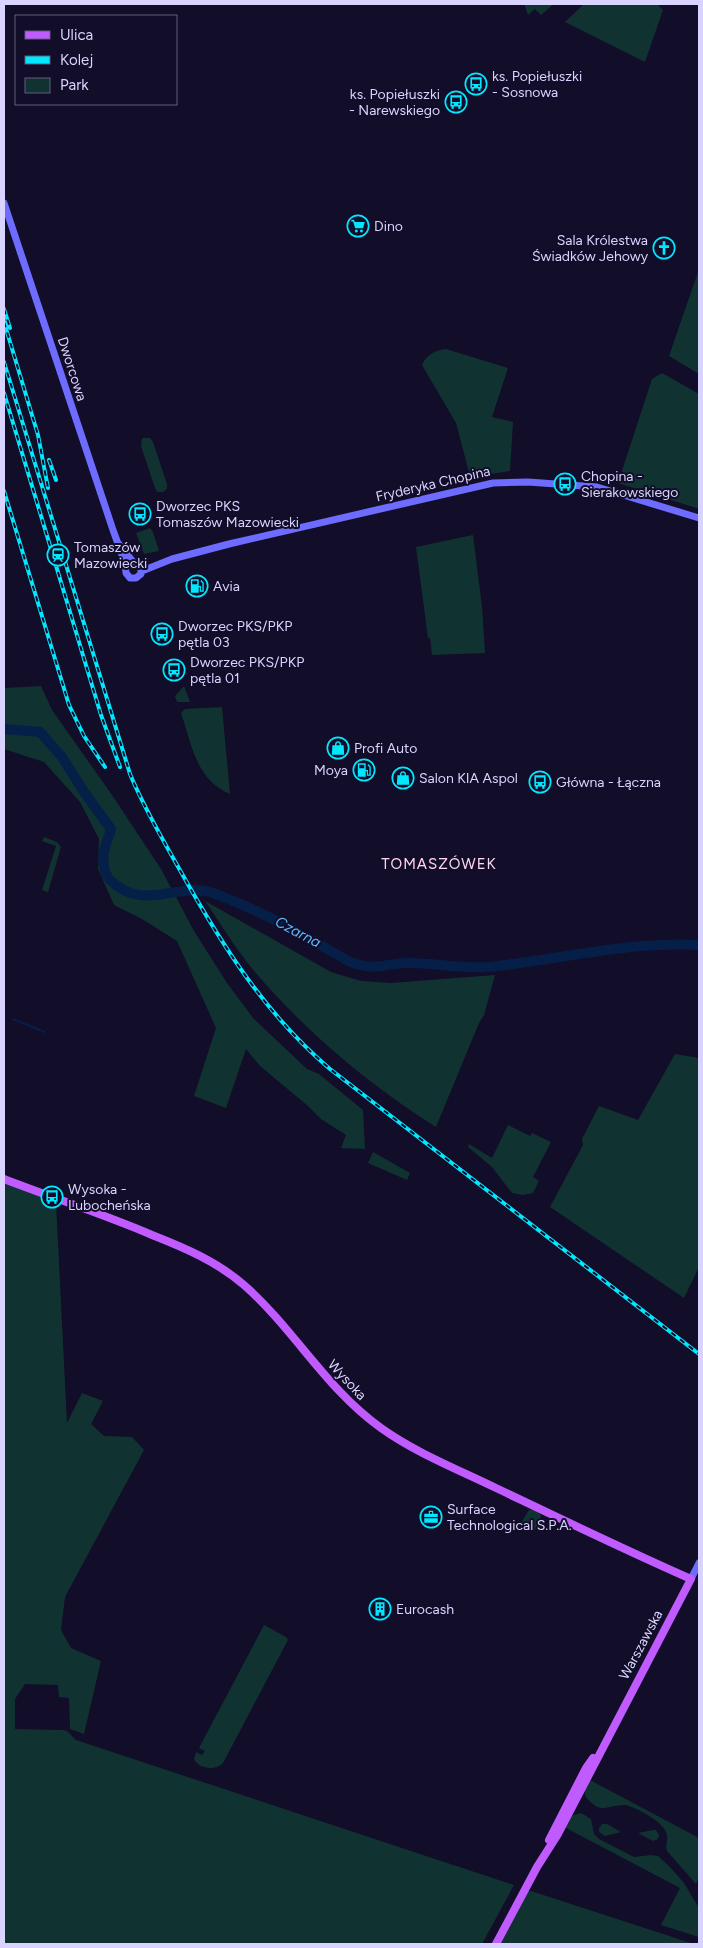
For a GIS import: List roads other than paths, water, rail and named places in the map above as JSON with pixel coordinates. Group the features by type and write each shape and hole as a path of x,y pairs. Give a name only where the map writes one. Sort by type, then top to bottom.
{"main road":[{"name":"Wysoka","path":"4,1179 136,1228 200,1255 216,1264 244,1285 264,1304 347,1400 370,1420 394,1436 449,1465 691,1579"},
{"name":"Warszawska","path":"496,1944 592,1770 606,1739 691,1579"}],"street":[{"name":"Dworcowa","path":"4,203 126,567"},
{"name":"Fryderyka Chopina","path":"139,566 493,482 528,482 598,487 699,518"},
{"name":"Dworcowa","path":"118,543 139,566"},
{"path":"139,566 139,577 130,578 126,573 126,567 139,566"},
{"name":"Warszawska","path":"691,1579 699,1564"}],"waterway":[{"name":"Czarna","path":"4,729 40,732 62,757 84,792 111,829 103,860 108,877 122,889 145,896 193,890 214,893 267,916 350,962 374,967 400,963 488,967 619,948 699,945"},
{"path":"13,1019 45,1032"}],"railway":[{"path":"4,309 10,328"},
{"path":"4,322 38,435 48,488"},
{"path":"4,362 130,774 154,824 212,926 246,977 285,1025 330,1069 699,1354"},
{"path":"4,393 101,715 120,767"},
{"path":"49,460 56,480"},
{"path":"4,491 69,705 84,736 105,767"}],"place":[{"name":"ks. Popiełuszki - Sosnowa","path":"476,84"},
{"name":"ks. Popiełuszki - Narewskiego","path":"456,102"},
{"name":"Dino","path":"358,226"},
{"name":"Sala Królestwa Świadków Jehowy","path":"664,248"},
{"name":"Chopina - Sierakowskiego","path":"565,484"},
{"name":"Dworzec PKS Tomaszów Mazowiecki","path":"140,514"},
{"name":"Tomaszów Mazowiecki","path":"58,555"},
{"name":"Avia","path":"197,586"},
{"name":"Dworzec PKS/PKP pętla 03","path":"162,634"},
{"name":"Dworzec PKS/PKP pętla 01","path":"174,670"},
{"name":"Profi Auto","path":"338,748"},
{"name":"Moya","path":"364,770"},
{"name":"Salon KIA Aspol","path":"403,778"},
{"name":"Główna - Łączna","path":"540,782"},
{"name":"Wysoka - Lubocheńska","path":"52,1197"},
{"name":"Surface Technological S.P.A.","path":"431,1517"},
{"name":"Eurocash","path":"380,1609"}],"district":[{"name":"TOMASZÓWEK","path":"439,864"}]}
